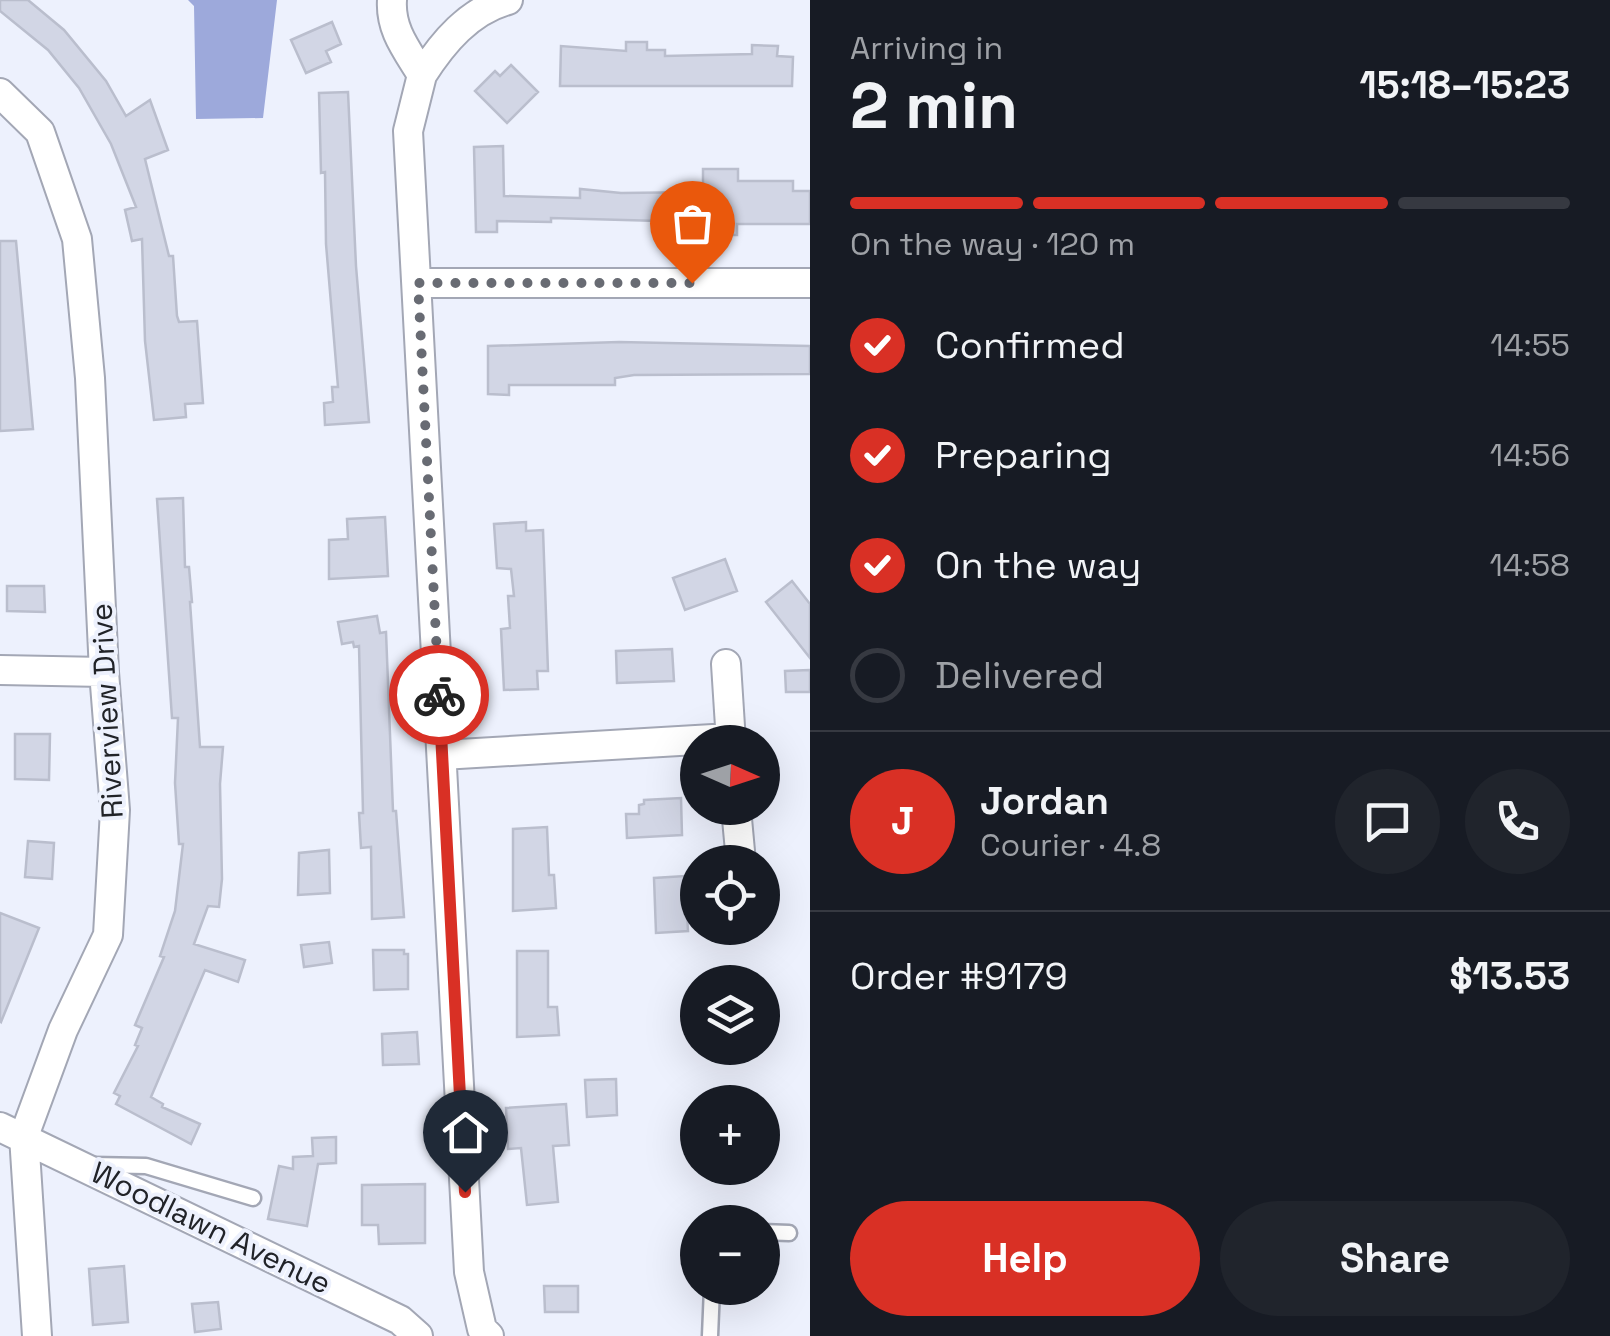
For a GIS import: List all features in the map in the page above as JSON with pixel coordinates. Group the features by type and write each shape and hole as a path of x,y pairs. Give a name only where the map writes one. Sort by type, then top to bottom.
{"street":[{"path":"392,0 395,32 422,75"},
{"path":"488,1336 482,1329 470,1272 408,131 422,75 440,47 495,1"},
{"name":"Riverview Drive","path":"0,92 40,132 77,238 90,378 114,810 108,934 12,1132 36,1336"},
{"path":"418,283 810,283"},
{"path":"726,664 729,725"},
{"path":"0,670 104,672"},
{"path":"442,755 680,743"},
{"name":"Woodlawn Avenue","path":"12,1132 400,1320 418,1336"}],"lane":[{"path":"82,1165 146,1166 252,1198"},
{"path":"780,1233 789,1233"},
{"path":"710,1336 711,1305"}],"shaded area":[{"path":"188,0 277,0 263,118 196,119 194,6"}],"building":[{"path":"0,0 28,0 64,30 106,81 126,116 150,100 168,150 145,159 169,256 173,256 177,316 179,322 197,321 203,403 185,404 186,417 154,420 145,341 142,239 132,241 125,210 136,207 111,144 79,88 48,50 0,11"},
{"path":"332,22 341,44 326,51 331,62 306,73 291,40"},
{"path":"626,42 647,42 647,50 665,50 665,56 752,54 752,45 778,46 777,56 793,57 792,86 560,86 561,46 626,51"},
{"path":"511,65 538,92 507,123 475,91 495,71 500,76"},
{"path":"348,92 356,266 369,422 325,425 324,403 333,402 332,387 338,387 326,244 325,172 321,173 319,93"},
{"path":"503,146 504,196 580,198 580,189 703,192 703,169 738,169 738,181 793,181 793,191 810,191 810,224 737,224 737,235 708,235 708,229 661,229 660,221 551,218 551,222 497,221 497,232 476,232 474,147"},
{"path":"0,241 16,241 33,429 0,431"},
{"path":"619,342 810,346 810,374 634,375 615,378 615,385 509,385 509,395 488,394 488,346"},
{"path":"183,498 200,747 223,747 219,907 208,906 194,944 245,960 238,982 205,970 151,1097 162,1107 200,1124 191,1144 116,1104 120,1096 114,1093 138,1046 135,1045 142,1028 135,1025 164,957 160,956 175,911 183,844 179,844 175,783 178,718 172,718 157,499"},
{"path":"385,517 388,576 329,579 329,540 348,539 347,519"},
{"path":"526,522 526,531 543,530 548,671 537,671 538,689 504,690 501,629 510,628 508,596 514,596 511,569 497,568 494,524"},
{"path":"725,559 737,591 685,610 673,578"},
{"path":"792,581 810,604 810,658 766,602"},
{"path":"7,586 44,586 45,612 7,611"},
{"path":"377,616 380,633 386,632 393,811 404,917 372,919 371,847 361,848 359,813 363,813 359,646 354,647 353,642 342,644 338,622"},
{"path":"672,649 674,681 617,683 616,651"},
{"path":"810,670 810,692 786,692 785,671"},
{"path":"15,734 50,734 49,780 15,779"},
{"path":"680,798 682,835 627,838 626,814 639,814 639,805 644,800"},
{"path":"547,827 549,875 554,875 556,908 513,911 513,829"},
{"path":"28,841 54,843 52,879 25,877"},
{"path":"329,850 330,893 298,895 299,853"},
{"path":"680,876 680,932 656,933 654,878"},
{"path":"0,913 39,928 1,1022 0,1021"},
{"path":"329,942 332,963 304,967 301,945"},
{"path":"373,950 404,950 408,954 408,989 374,990"},
{"path":"517,951 548,951 548,1007 557,1007 559,1035 517,1037"},
{"path":"417,1032 419,1064 383,1065 382,1034"},
{"path":"616,1079 617,1115 587,1117 585,1080"},
{"path":"566,1104 569,1145 553,1146 558,1202 527,1205 521,1148 508,1149 506,1108"},
{"path":"336,1137 336,1163 318,1164 307,1226 268,1219 279,1166 293,1169 293,1157 313,1156 312,1138"},
{"path":"425,1184 425,1243 379,1244 378,1225 362,1225 362,1185"},
{"path":"124,1266 128,1322 93,1325 89,1269"},
{"path":"544,1286 578,1286 578,1312 545,1312"},
{"path":"218,1302 221,1329 195,1332 192,1304"}],"way so far":[{"path":"439,695 418,283 692,283"}],"route":[{"path":"439,695 465,1192"}]}
